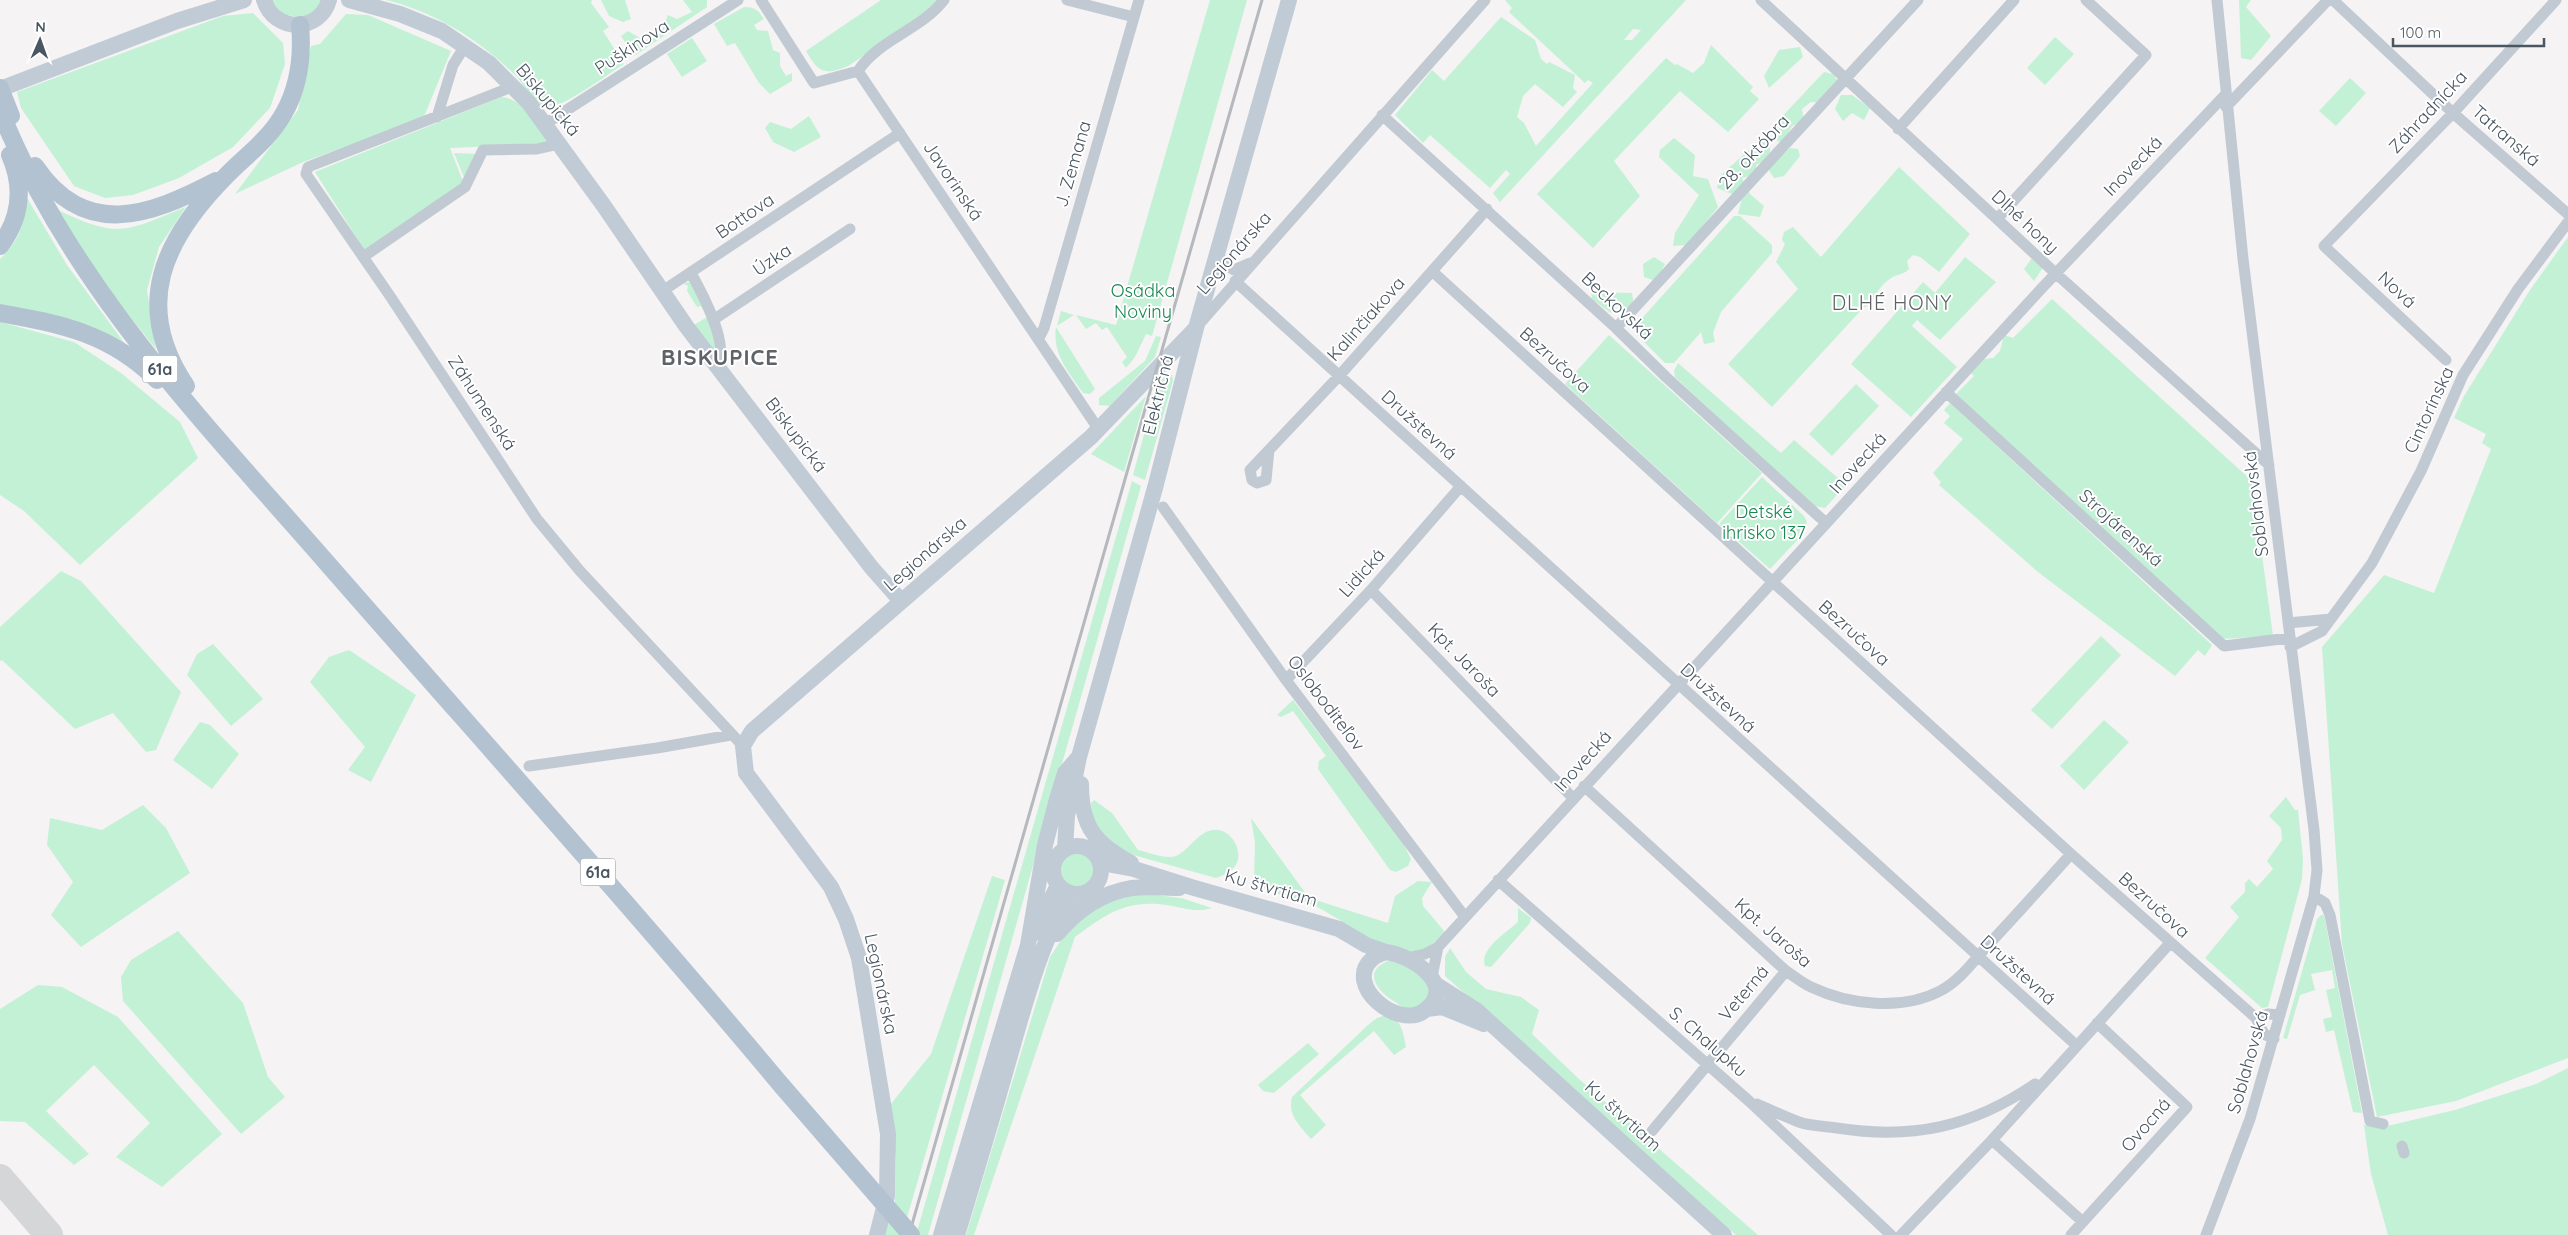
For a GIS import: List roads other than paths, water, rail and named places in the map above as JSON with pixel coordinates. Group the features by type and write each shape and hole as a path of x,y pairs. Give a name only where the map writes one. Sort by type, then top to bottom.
{"main road":[{"name":"61a","path":"300,25 302,55 298,79 286,108 272,132 225,176 178,233 168,254 161,276 158,299 159,320 168,357 189,392 264,479 314,548"},
{"name":"61a","path":"0,89 4,119 17,174 20,200 16,219 9,234 0,246"},
{"name":"61a","path":"4,119 53,190 68,202 98,214 115,216 149,211 183,198 225,176"},
{"name":"61a","path":"4,119 57,224 106,300 134,338 314,548 692,979 911,1235"},
{"name":"61a","path":"0,313 62,326 107,341 142,365 394,652 482,740"}],"street":[{"path":"0,89 177,21 244,0"},
{"path":"264,0 268,10 276,18 287,24 300,25 316,19 325,10 329,0"},
{"name":"Biskupická","path":"349,0 422,22 465,46 489,63 514,86 545,124 604,206 661,292 871,567 901,601"},
{"name":"Puškinova","path":"545,124 725,3 738,0"},
{"path":"762,0 814,83 858,71 868,57 930,14 944,0"},
{"path":"1067,0 1134,17"},
{"name":"J. Zemana","path":"1039,338 1044,328 1139,0"},
{"name":"Električná","path":"1065,848 1067,816 1072,801 1079,757 1155,488 1196,328 1288,0"},
{"name":"Legionárska","path":"877,1235 887,1196 888,1134 858,958 846,919 831,887 746,773 743,746 752,731 1099,430 1196,328 1485,0"},
{"name":"Dlhé hony","path":"1762,0 1845,80 2055,273 2269,465"},
{"name":"28. októbra","path":"1616,328 1918,0"},
{"path":"1898,129 2014,0"},
{"path":"1997,219 2146,55 2086,0"},
{"name":"Soblahovská","path":"2206,1235 2242,1143 2274,1038 2314,896 2316,850 2226,107 2216,0"},
{"path":"2226,107 2328,0"},
{"name":"Tatranská","path":"2334,0 2453,113 2568,214"},
{"name":"Záhradnícka","path":"2324,246 2453,113 2556,0"},
{"path":"437,117 453,65 465,46"},
{"name":"Javorinská","path":"858,71 1099,430"},
{"name":"Záhumenská","path":"514,86 489,94 437,117 308,167 306,174 537,519 580,571 743,746"},
{"name":"Inovecká","path":"1407,958 1426,954 1438,947 2055,273 2225,95"},
{"name":"Beckovská","path":"1382,115 1487,209 1826,524"},
{"name":"Bottova","path":"691,273 900,133"},
{"path":"362,257 465,187 483,150 537,149 559,144"},
{"name":"Kalinčiakova","path":"1270,450 1487,209"},
{"name":"Cintorínska","path":"2290,642 2322,631 2372,563 2396,520 2463,375 2518,289 2568,222"},
{"name":"Úzka","path":"714,320 850,230"},
{"name":"Nová","path":"2324,246 2446,360"},
{"path":"1218,254 1224,264 1234,270 1254,261"},
{"name":"Bezručova","path":"1432,271 2071,854 2256,1018 2264,1034 2274,1038"},
{"path":"661,292 691,273 708,302 714,320 722,356 718,365"},
{"name":"Družstevná","path":"1235,282 2076,1045"},
{"path":"1149,378 1170,367 1177,376 1179,391"},
{"name":"Strojárenská","path":"1946,392 2224,646 2290,642"},
{"name":"Lidická","path":"1286,680 1371,590 1461,486"},
{"name":"Osloboditeľov","path":"1163,507 1286,680 1465,917"},
{"name":"Kpt. Jaroša","path":"1371,590 1573,798"},
{"path":"2288,623 2331,618"},
{"path":"529,766 657,748 731,735"},
{"path":"1079,757 1084,817 1095,838 1112,853 1152,875"},
{"path":"941,1235 1028,945 1045,845 1065,773 1079,757"},
{"name":"Kpt. Jaroša","path":"1584,786 1786,971 1809,987 1836,997 1863,1002 1889,1003 1918,1000 1941,991 1963,974 2071,854"},
{"name":"Električná","path":"1072,801 1079,835 1084,846"},
{"path":"1084,846 1090,849 1099,859 1101,874 1099,881 1089,891 1075,894 1069,893 1058,885 1052,872 1055,858 1065,848 1084,846"},
{"name":"Ku štvrtiam","path":"1099,859 1112,865 1339,929 1366,945 1386,952 1398,953 1407,958 1426,970 1433,980 1476,1010 1724,1235"},
{"name":"Ku štvrtiam","path":"1099,881 1124,876 1152,875"},
{"name":"S. Chalupku","path":"1498,880 1749,1101 1891,1235"},
{"path":"1028,945 1058,885"},
{"name":"Ku štvrtiam","path":"1046,948 1073,915 1090,903 1132,888 1192,888"},
{"path":"957,1235 1030,990 1053,925 1066,902 1075,894"},
{"path":"2314,896 2325,903 2330,915 2370,1121 2383,1124"},
{"name":"Ku štvrtiam","path":"1339,929 1357,951 1365,969 1366,988 1376,1001 1386,1008 1409,1016 1419,1015 1427,1009 1442,1007 1494,1028"},
{"path":"1900,1235 1992,1140 2170,943"},
{"path":"1427,1009 1432,1002 1438,947"},
{"path":"1365,969 1372,958 1386,952"},
{"name":"Veterná","path":"1652,1130 1786,971"},
{"path":"2256,1018 2268,1014 2280,1015"},
{"name":"Ovocná","path":"2071,1235 2187,1108 2097,1023"},
{"path":"1749,1101 1801,1122 1856,1131 1910,1132 1956,1124 2006,1104 2051,1073"},
{"path":"1992,1140 2083,1222"}],"railway":[{"path":"909,1235 1262,0"}],"district":[{"name":"DLHÉ HONY","path":"1892,303"},
{"name":"BISKUPICE","path":"720,357"}],"park label":[{"name":"Osádka Noviny","path":"1143,301"},
{"name":"Detské ihrisko 137","path":"1764,522"}]}
